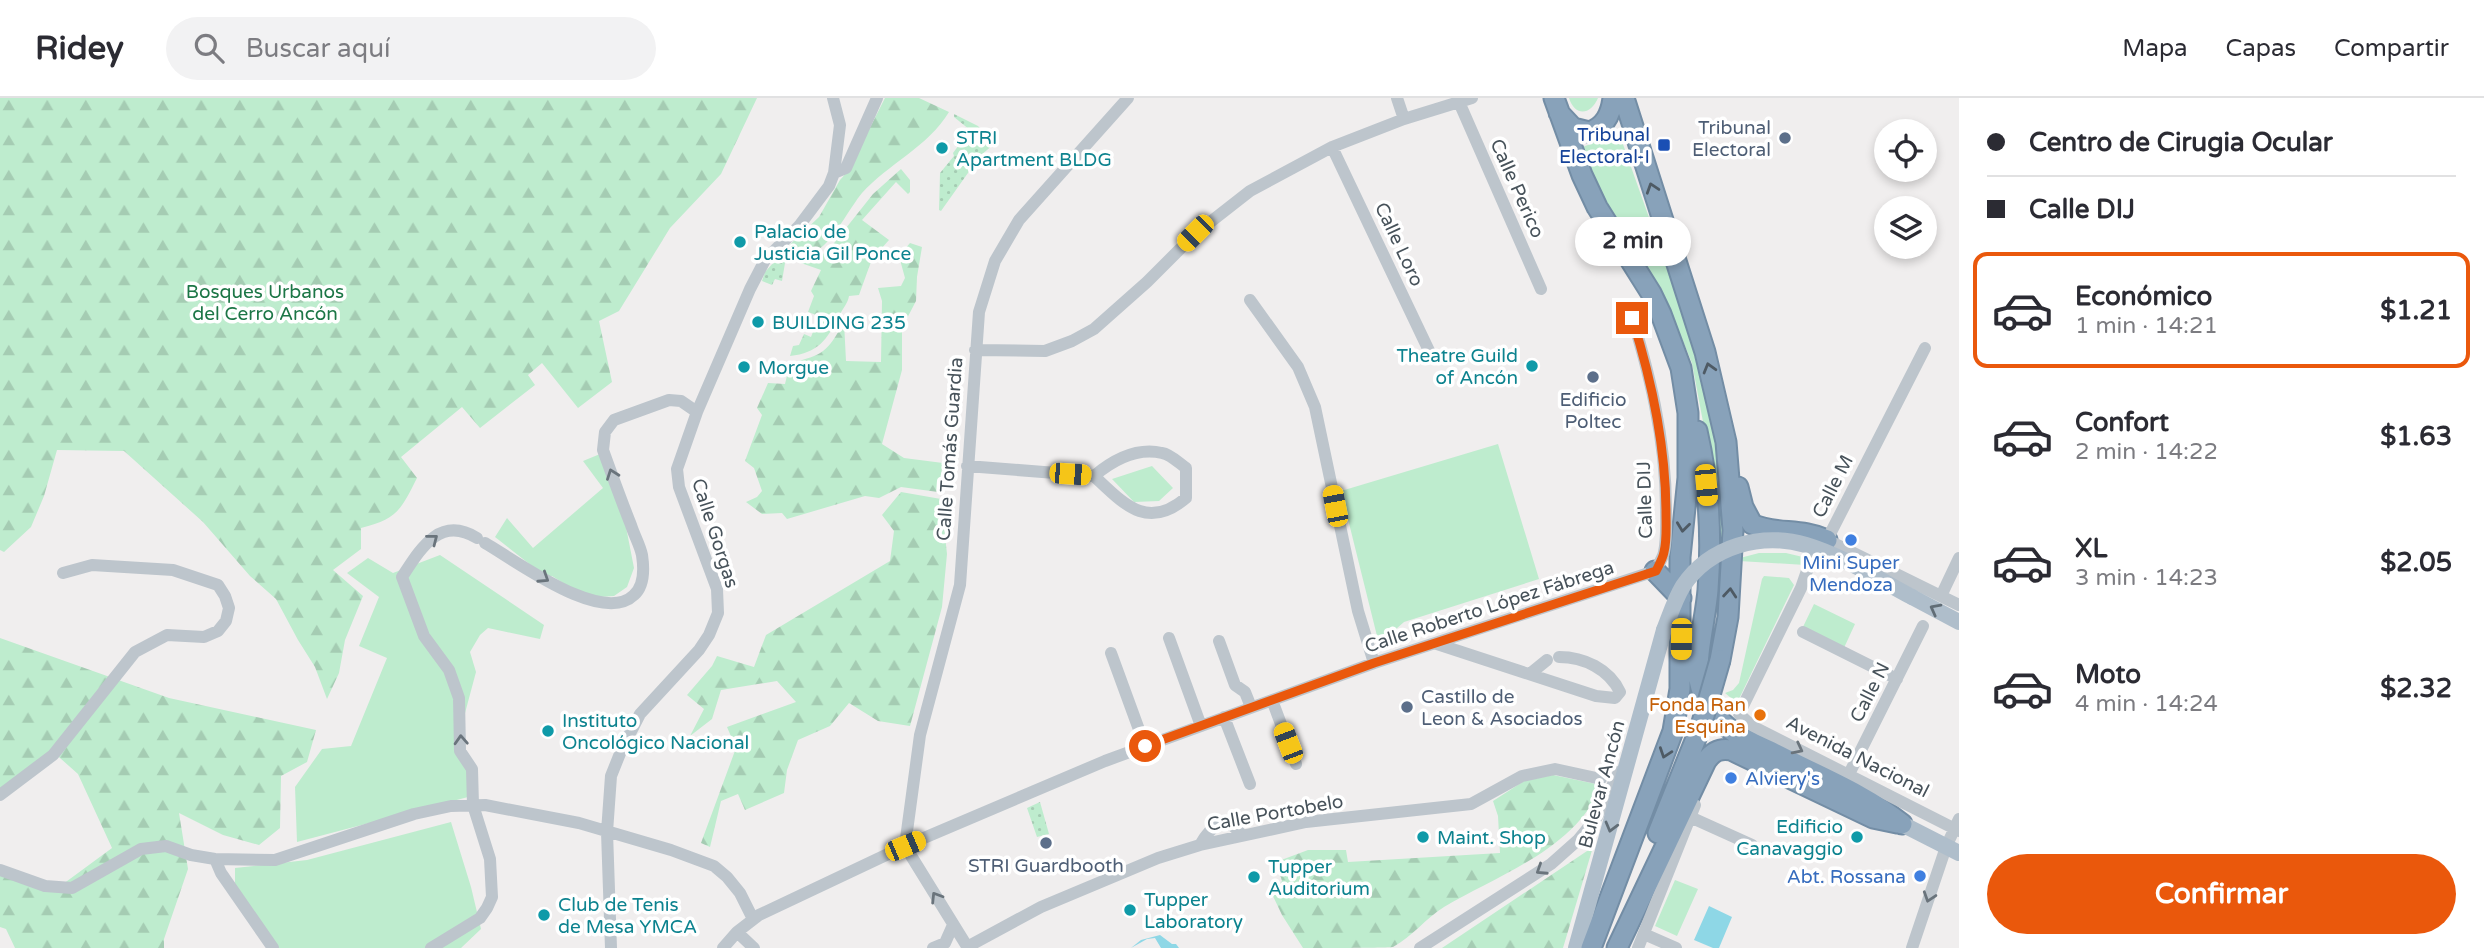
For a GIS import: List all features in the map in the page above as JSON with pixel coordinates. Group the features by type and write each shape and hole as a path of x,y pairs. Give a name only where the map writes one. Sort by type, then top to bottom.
{"highway":[{"path":"1556,105 1573,128 1589,132 1604,123 1613,98"},
{"path":"1624,98 1708,362 1743,508 1752,524 1767,529 1802,531 1827,540"},
{"path":"1556,105 1597,207 1651,293 1681,368 1703,460 1709,511 1708,587 1698,663 1699,682 1707,701 1716,716 1736,734 1879,806 1902,824"},
{"path":"1591,948 1672,732 1680,689 1680,557 1688,458 1685,386"},
{"path":"1616,948 1645,864 1701,726 1720,660 1727,617 1732,551 1731,486 1726,442"},
{"path":"1656,571 1681,598"},
{"path":"1616,948 1706,761 1714,752 1722,749 1742,755 1873,818 1902,824"}],"main road":[{"name":"Bulevar Ancón","path":"1576,948 1664,630 1681,589 1696,570 1725,550 1760,540 1786,541 1816,548 1959,622"},
{"path":"1902,824 1952,850"}],"street":[{"name":"Calle Gorgas","path":"611,948 607,832 611,776 640,714 699,650 709,635 718,612 717,589 679,487 677,469 697,412 765,260 799,226 829,186 834,173 840,125 833,98"},
{"path":"834,173 846,168 877,98"},
{"name":"Calle Tomás Guardia","path":"905,846 920,735 960,585 979,312 995,261 1019,220 1128,98"},
{"path":"1397,98 1404,119"},
{"path":"975,350 1045,351 1072,341 1094,329 1147,282 1195,233 1250,191 1332,147 1404,119 1465,100"},
{"name":"Calle Perico","path":"1465,100 1541,289"},
{"name":"Calle Loro","path":"1332,147 1432,358"},
{"path":"1250,300 1298,367 1315,407 1358,611 1374,663"},
{"name":"Calle DIJ","path":"1628,304 1652,393 1661,442 1666,533 1664,554 1656,571"},
{"name":"Calle M","path":"1739,714 1801,587 1817,542 1827,540 1925,348"},
{"path":"431,948 480,918 492,897 490,859 473,805 472,769 460,751 459,698 450,670 424,636 402,577 422,548 437,534 448,529 464,530 566,592 595,602 627,601 636,593 642,582 642,555 603,450 605,432 614,420 669,400 681,401 697,412"},
{"path":"967,466 1094,476 1129,508 1146,514 1171,510 1186,498 1186,468 1164,453 1135,453 1112,461 1094,476"},
{"path":"1827,540 1959,605"},
{"path":"1941,596 1959,558"},
{"path":"0,795 53,755 135,652 167,635 204,637 218,631 226,621 229,608 218,585 173,570 92,565 63,573"},
{"name":"Calle Roberto López Fábrega","path":"723,948 753,919 905,846 1036,789 1145,746 1374,663 1656,571"},
{"name":"Calle N","path":"1849,774 1923,626"},
{"path":"1803,632 1897,679"},
{"path":"1168,638 1201,726"},
{"path":"1219,641 1235,685 1245,692 1251,707"},
{"path":"1437,644 1596,696 1615,698 1620,692 1614,680 1594,665 1572,657 1553,659 1531,673"},
{"path":"1111,653 1145,746"},
{"path":"1272,700 1296,764"},
{"name":"Avenida Nacional","path":"1739,714 1752,726 1957,826"},
{"path":"1224,717 1250,784"},
{"path":"1420,948 1551,864 1578,840 1597,817 1635,737"},
{"path":"1638,948 1713,763 1720,757 1742,755"},
{"name":"Calle Portobelo","path":"967,947 1041,906 1092,884 1158,858 1241,834 1306,822 1471,804 1522,776 1555,769 1601,779"},
{"path":"0,870 46,886 72,888 141,849 166,846 191,855 215,859 275,860 414,814 451,806 473,805 579,823 671,850 714,866 740,893 753,919"},
{"path":"1690,817 1752,845"},
{"path":"1912,948 1952,850 1957,826"},
{"path":"905,846 967,947"},
{"path":"215,859 221,873 273,948"},
{"path":"933,948 945,943 953,925"},
{"path":"737,932 754,948"},
{"path":"1644,934 1676,948"}],"green space":[{"name":"Bosques Urbanos del Cerro Ancón","path":"0,98 757,98 721,174 670,228 619,311 599,321 612,382 578,408 542,363 528,375 535,385 480,428 462,407 401,457 417,478 407,498 390,517 361,528 361,549 333,570 363,596 345,640 339,673 327,699 315,667 276,599 250,576 203,522 124,451 57,450 44,496 31,527 4,552 0,550"},
{"path":"885,98 919,98 949,112 930,135 862,193 824,245 815,252 806,254 783,251 819,217 848,171"},
{"path":"1569,98 1598,98 1591,108 1579,111"},
{"path":"954,114 978,126 994,144 980,156 941,211 940,173 970,130 954,117"},
{"path":"1619,133 1669,267 1702,382 1723,490 1727,544 1718,548 1712,470 1692,363 1661,288 1604,202 1580,148"},
{"path":"901,169 910,180 910,192 908,194 896,182 862,220 889,240 872,259 859,295 849,296 830,332 820,344 808,352 790,356 793,346 799,345 804,334 811,337 819,316 808,312 814,296 811,291 821,270 801,263 827,252 873,194"},
{"path":"910,243 922,247 916,301 902,328 902,370 882,444 904,458 943,463 938,492 901,487 879,498 865,496 787,519 782,513 762,514 746,502 757,497 762,491 754,468 745,461 762,415 757,408 768,383 785,384 790,363 823,351 844,322 846,361 881,362 882,301 878,288 901,286 905,278 899,256"},
{"path":"783,252 800,256 785,263 782,281 775,279 772,285 762,281 765,272"},
{"path":"1498,444 1539,579 1404,622 1379,644 1341,491"},
{"path":"600,454 626,527 634,568 627,587 614,596 600,597 579,593 552,576 546,577 495,537 507,518 533,548 603,488 583,461"},
{"path":"1152,466 1173,488 1159,501 1134,502 1112,479"},
{"path":"901,492 941,499 947,554 942,607 910,726 878,721 849,703 830,726 798,740 787,770 784,793 745,810 738,794 721,801 710,847 701,843 736,748 727,727 796,702 777,681 721,690 712,719 690,736 704,709 687,695 712,666 717,656 754,667 766,635 890,561 894,531 882,515"},
{"path":"1759,553 1786,553 1807,558 1805,565 1739,561 1740,558"},
{"path":"440,555 544,625 540,639 488,628 480,635 470,652 476,672 457,743 471,776 468,797 297,842 295,787 322,749 351,746 387,658 359,646 379,597 347,573 368,558 393,573"},
{"path":"1764,576 1789,578 1794,585 1737,703 1725,693 1733,690 1739,683"},
{"path":"1814,604 1855,624 1843,650 1802,629"},
{"path":"0,638 169,698 316,730 307,762 281,776 280,828 259,845 223,835 179,813 188,869 164,939 164,948 15,948 6,929 0,927 0,872 59,887 112,848 78,774 51,750 0,791"},
{"path":"1553,775 1601,785 1590,807 1574,826 1534,858 1444,907 1393,947 1303,948 1272,894 1282,881 1276,862 1308,850 1346,850 1348,862 1500,853 1498,816 1493,801 1524,781"},
{"path":"1040,802 1049,834 1037,837 1027,808"},
{"path":"451,822 481,929 461,948 277,948 235,884 235,868 307,860"},
{"path":"1593,847 1563,948 1442,948"},
{"path":"1675,880 1698,889 1677,936 1655,926"}],"water":[{"path":"1709,906 1732,917 1719,948 1694,940"},
{"path":"1160,935 1179,948 1161,948 1155,938 1147,939 1131,948 1141,940"}],"place":[{"name":"Tribunal Electoral","path":"1785,138"},
{"name":"Tribunal Electoral-I","path":"1664,145"},
{"name":"STRI Apartment BLDG","path":"942,148"},
{"name":"Palacio de Justicia Gil Ponce","path":"740,242"},
{"name":"BUILDING 235","path":"758,322"},
{"name":"Theatre Guild of Ancón","path":"1532,366"},
{"name":"Morgue","path":"744,367"},
{"name":"Edificio Poltec","path":"1593,377"},
{"name":"Mini Super Mendoza","path":"1851,540"},
{"name":"Castillo de Leon & Asociados","path":"1407,707"},
{"name":"Fonda Ran Esquina","path":"1760,715"},
{"name":"Instituto Oncológico Nacional","path":"548,731"},
{"name":"Alviery's","path":"1731,778"},
{"name":"Maint. Shop","path":"1423,837"},
{"name":"Edificio Canavaggio","path":"1857,837"},
{"name":"STRI Guardbooth","path":"1046,843"},
{"name":"Abt. Rossana","path":"1920,876"},
{"name":"Tupper Auditorium","path":"1254,877"},
{"name":"Tupper Laboratory","path":"1130,910"},
{"name":"Club de Tenis de Mesa YMCA","path":"544,915"}],"route":[{"path":"1145,746 1374,663 1656,571 1664,554 1666,533 1661,442 1652,393 1632,318"}]}
